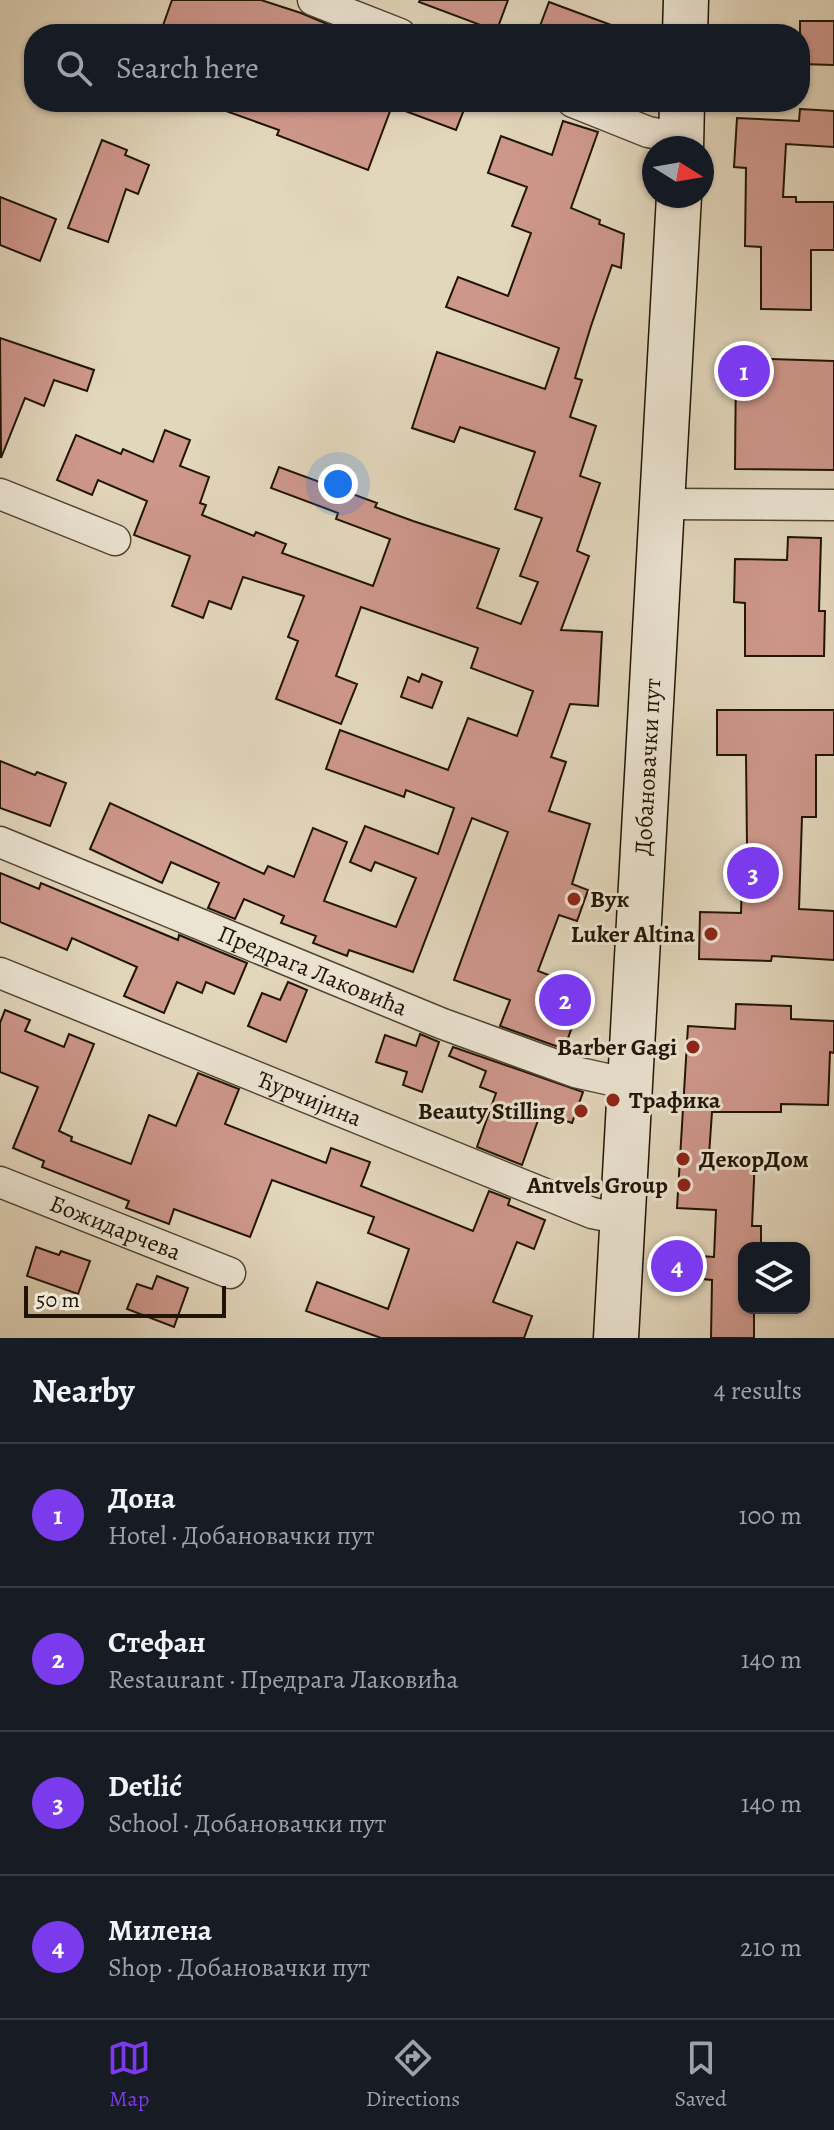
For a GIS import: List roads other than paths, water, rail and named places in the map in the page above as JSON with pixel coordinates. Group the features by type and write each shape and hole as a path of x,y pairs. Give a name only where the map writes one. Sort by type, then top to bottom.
{"street":[{"path":"313,0 374,24"},
{"path":"685,24 686,0"},
{"path":"598,112 648,132 681,129"},
{"name":"Добановачки пут","path":"616,1338 678,208"},
{"path":"0,494 115,540"},
{"path":"662,504 834,505"},
{"name":"Предрага Лаковића","path":"0,842 443,1024 575,1072 629,1084"},
{"name":"Ћурчијина","path":"0,973 592,1213 622,1219"},
{"name":"Божидарчева","path":"0,1182 230,1273"}],"place":[{"name":"Дона","path":"744,371"},
{"name":"Detlić","path":"753,873"},
{"name":"Вук","path":"574,899"},
{"name":"Luker Altina","path":"711,934"},
{"name":"Стефан","path":"565,1000"},
{"name":"Barber Gagi","path":"693,1047"},
{"name":"Трафика","path":"613,1100"},
{"name":"Beauty Stilling","path":"581,1111"},
{"name":"ДекорДом","path":"683,1159"},
{"name":"Antvels Group","path":"684,1185"},
{"name":"Милена","path":"677,1266"}]}
